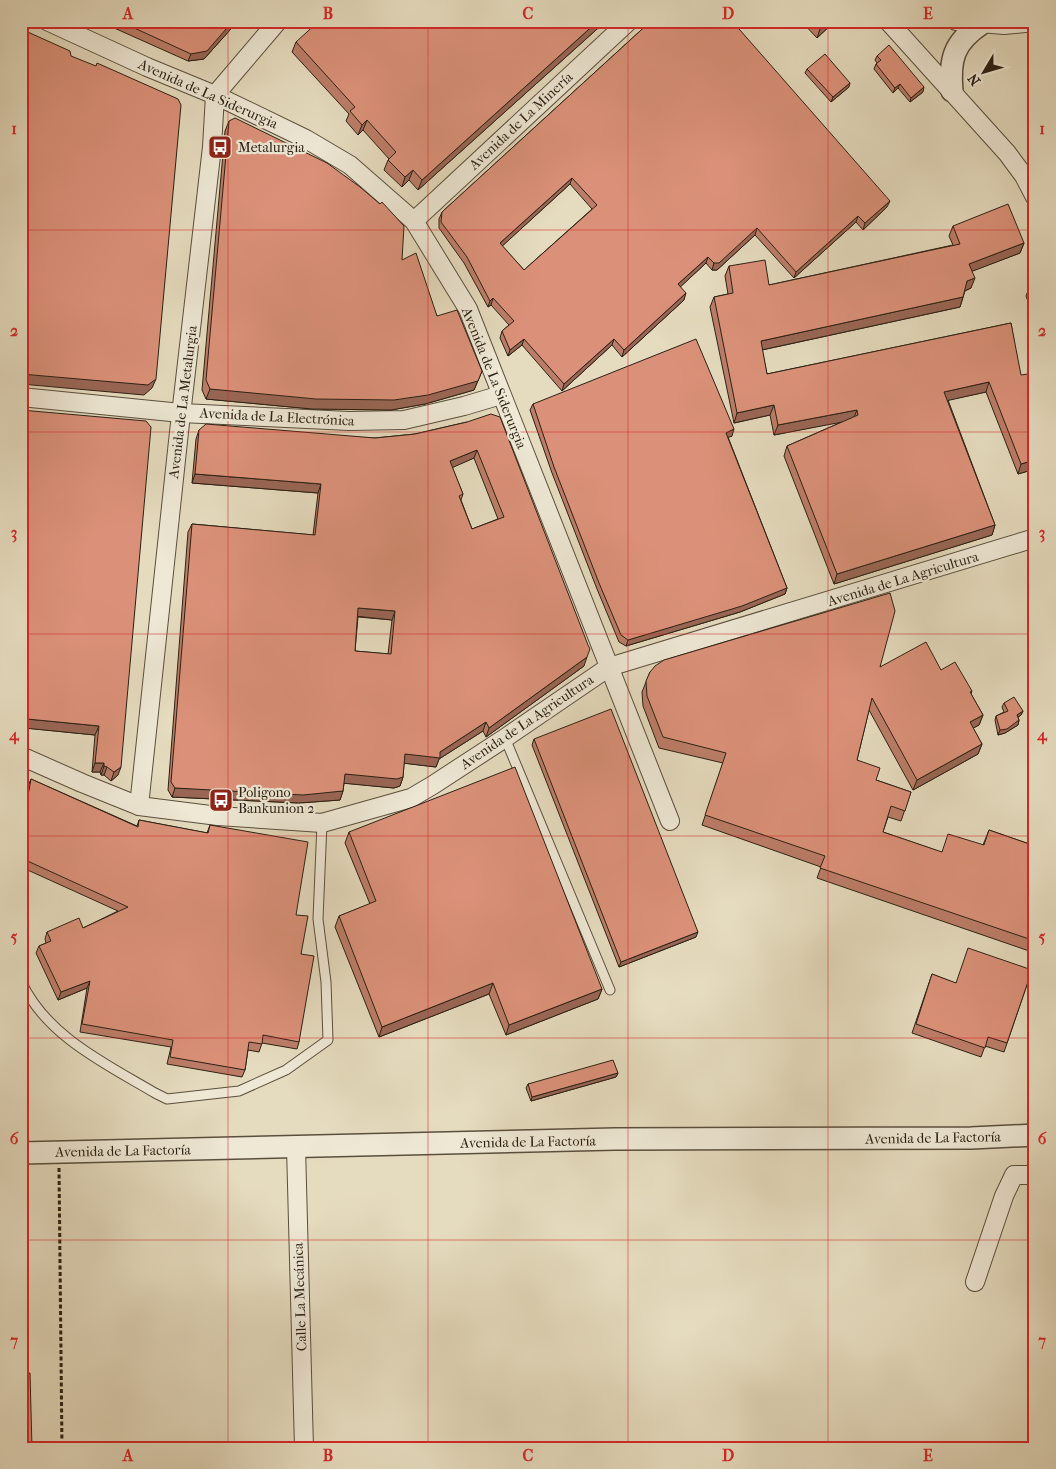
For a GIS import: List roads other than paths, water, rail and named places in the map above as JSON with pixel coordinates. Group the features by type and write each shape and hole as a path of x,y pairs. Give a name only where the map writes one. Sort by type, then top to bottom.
{"street":[{"name":"Avenida de La Siderurgia","path":"46,21 147,67 215,95 306,139 350,165 414,221 468,310 670,821"},
{"path":"215,95 278,21"},
{"name":"Avenida de La Minería","path":"414,221 629,21"},
{"path":"888,21 1006,153 1024,176 1035,197"},
{"path":"956,21 1020,25 1035,22"},
{"path":"952,91 951,76 954,54 966,34 981,24"},
{"name":"Avenida de La Metalurgia","path":"139,806 181,412 212,147 215,95"},
{"name":"Avenida de La Electrónica","path":"21,398 181,412 349,421 404,420 464,406 500,395"},
{"name":"Avenida de La Agricultura","path":"21,756 139,806 218,816 322,823 410,798 505,738 609,667 1035,538"},
{"name":"Avenida de La Factoría","path":"21,1153 615,1140 970,1138 1035,1135"},
{"name":"Calle La Mecánica","path":"296,1147 304,1448"},
{"path":"975,1282 1004,1196 1014,1174 1035,1175"}],"lane":[{"path":"505,738 610,990"},
{"path":"21,981 43,1016 80,1047 167,1099 239,1091 286,1070 328,1040 326,982 318,919 322,823"}],"place":[{"name":"Metalurgia","path":"220,147"},
{"name":"Poligono Bankunion 2","path":"221,800"}]}
